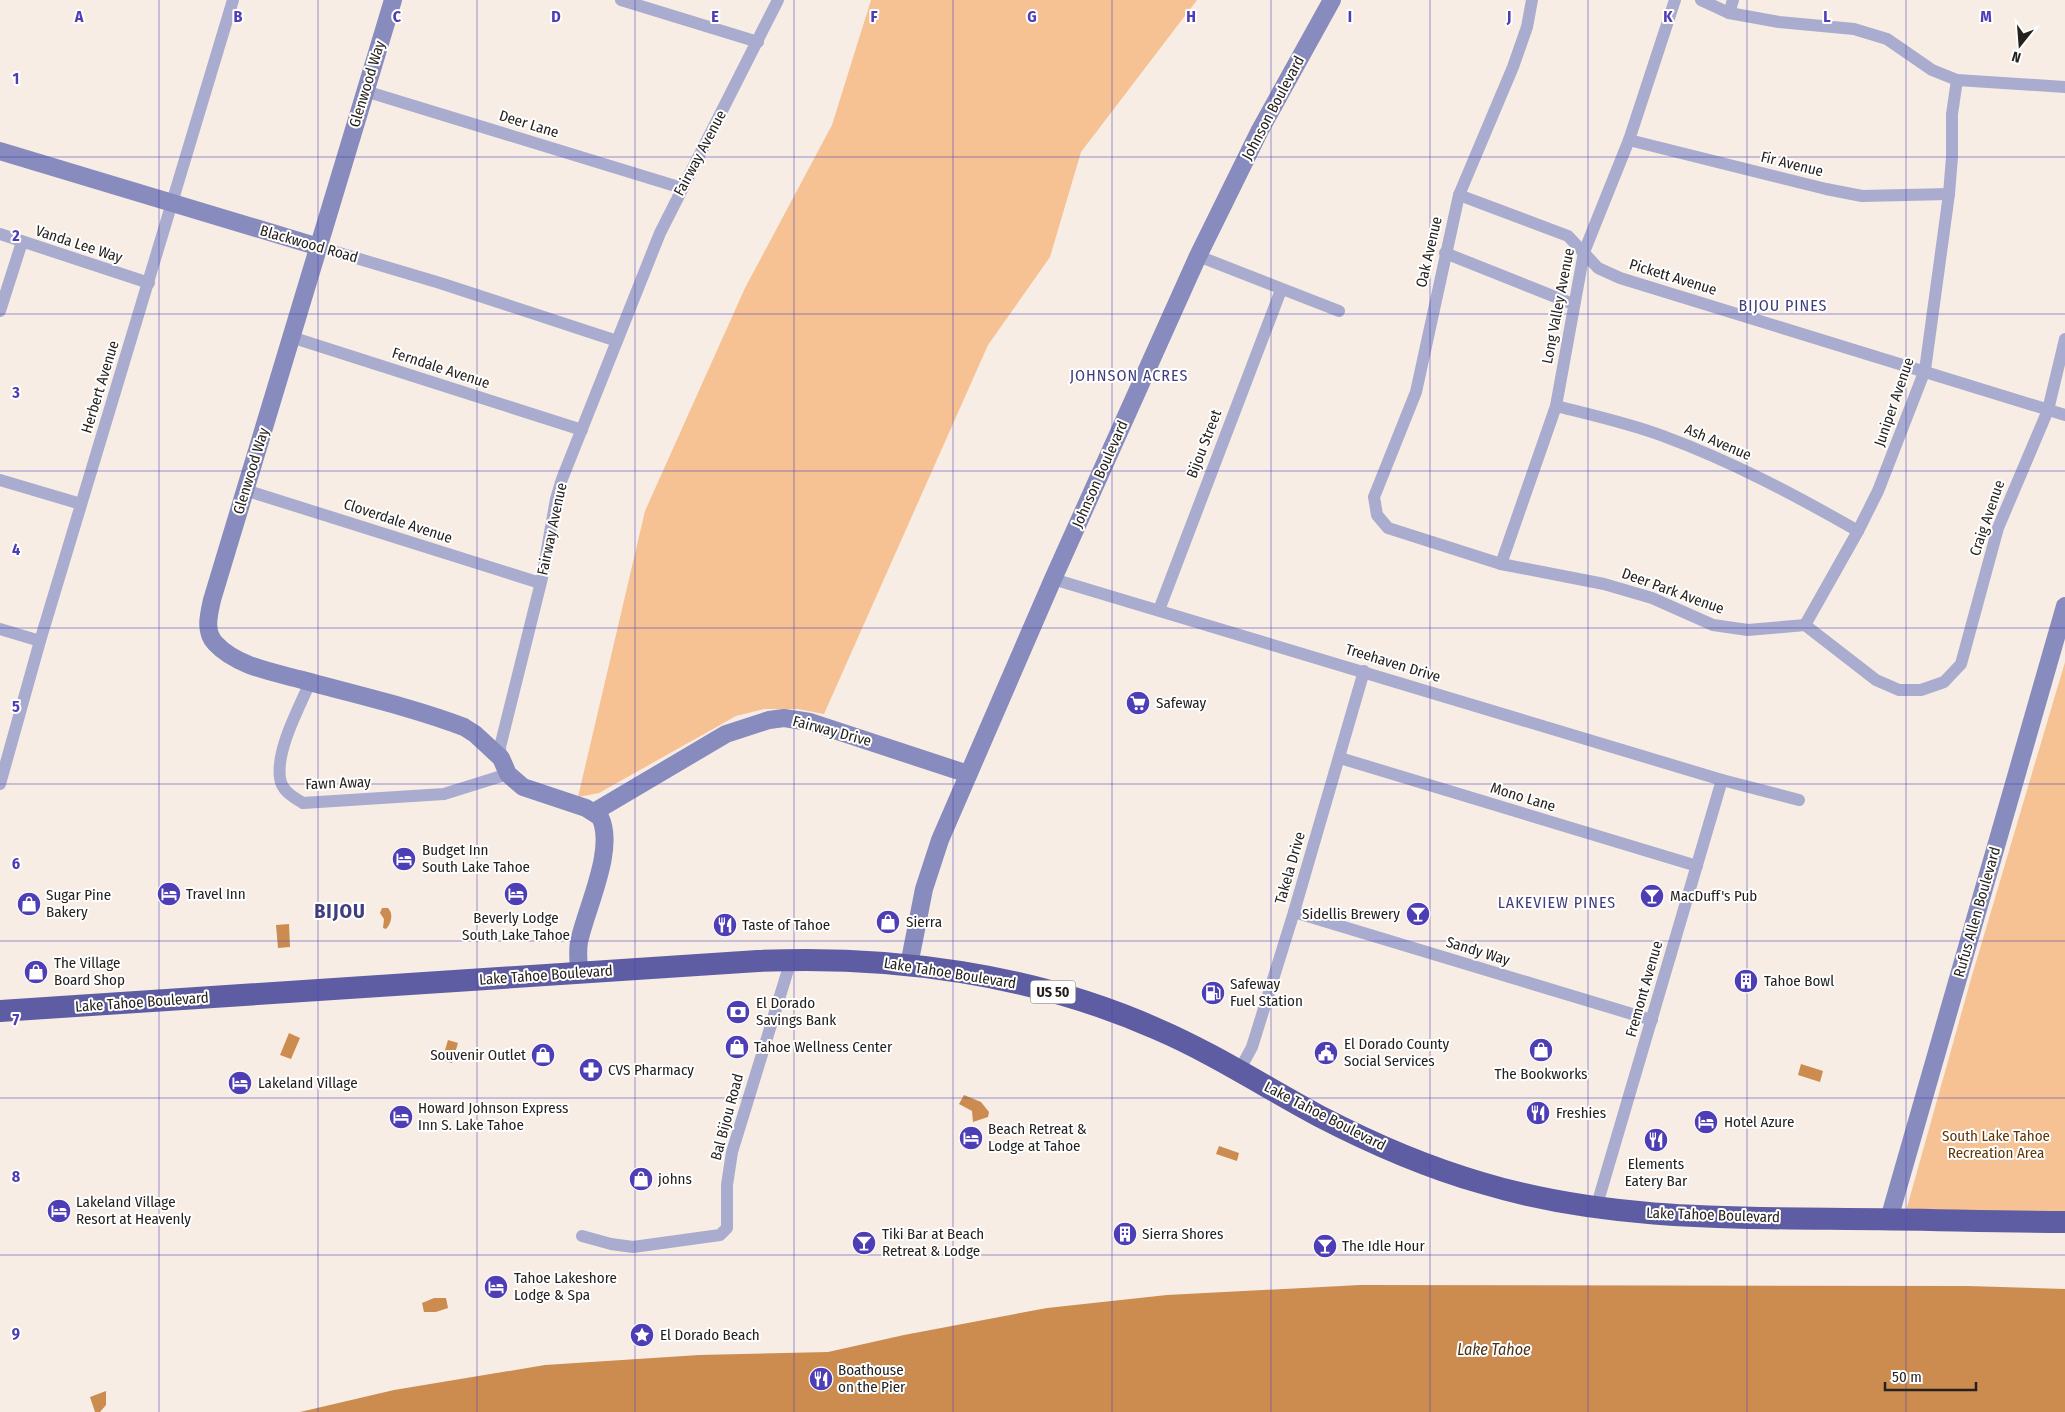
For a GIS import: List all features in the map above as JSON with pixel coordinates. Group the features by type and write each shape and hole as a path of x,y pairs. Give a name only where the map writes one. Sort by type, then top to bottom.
{"highway":[{"name":"Lake Tahoe Boulevard","path":"0,1011 790,960 863,960 988,977 1080,1000 1156,1028 1344,1128 1426,1164 1511,1192 1596,1208 1714,1217 2065,1222"}],"street":[{"name":"Herbert Avenue","path":"1,778 40,641 233,0"},
{"name":"Glenwood Way","path":"393,0 212,600 208,618 209,632 214,642 239,660 258,668 464,727 475,734 501,758"},
{"path":"620,0 758,42"},
{"name":"Fairway Avenue","path":"594,812 522,787 508,774 501,758 500,746 540,583 556,499 562,479 660,233 778,0"},
{"name":"Johnson Boulevard","path":"909,965 922,898 940,840 1053,579 1198,256 1265,122 1332,0"},
{"name":"Oak Avenue","path":"1376,515 1374,497 1416,392 1459,195 1513,67 1527,26 1532,0"},
{"name":"Long Valley Avenue","path":"1502,564 1556,406 1573,304 1584,252 1629,140 1676,0"},
{"path":"1701,0 1729,13 1779,22 1854,29 1887,39 1932,70 1957,80 2065,88"},
{"path":"1729,13 1733,0"},
{"name":"Juniper Avenue","path":"1805,625 1858,531 1878,491 1925,370 1949,194 1952,157 1952,114 1957,80"},
{"name":"Deer Lane","path":"365,91 682,188"},
{"name":"Fir Avenue","path":"1629,140 1826,189 1862,196 1949,194"},
{"name":"Blackwood Road","path":"0,150 173,204 440,283 617,341"},
{"name":"Pickett Avenue","path":"1459,195 1568,236 1598,268 1620,278 1925,370 2065,415"},
{"name":"Vanda Lee Way","path":"0,234 149,283"},
{"path":"0,311 22,242"},
{"path":"1445,253 1573,304"},
{"path":"1198,256 1280,290 1339,311"},
{"name":"Bijou Street","path":"1159,610 1280,290"},
{"name":"Ferndale Avenue","path":"291,337 582,430"},
{"name":"Craig Avenue","path":"1805,625 1876,680 1899,690 1921,690 1944,682 1961,664 1998,528 2048,410 2065,339"},
{"name":"Ash Avenue","path":"1556,406 1662,436 1720,458 1795,495 1858,531"},
{"path":"0,480 81,504"},
{"name":"Cloverdale Avenue","path":"245,490 540,583"},
{"name":"Deer Park Avenue","path":"1376,515 1388,528 1502,564 1604,584 1652,598 1714,625 1748,630 1805,625"},
{"name":"Treehaven Drive","path":"1053,579 1722,780 1799,800"},
{"name":"Rufus Allen Boulevard","path":"1889,1219 2065,606"},
{"path":"0,630 40,641"},
{"name":"Takela Drive","path":"1239,1071 1252,1047 1340,758 1364,671"},
{"name":"Fawn Away","path":"310,682 282,751 280,779 289,795 303,803 444,794 508,774"},
{"name":"Fairway Drive","path":"594,812 726,734 769,720 784,718 810,722 968,774"},
{"name":"Mono Lane","path":"1340,758 1697,866"},
{"name":"Fremont Avenue","path":"1596,1208 1722,780"},
{"path":"580,973 578,943 600,869 604,840 603,823 594,812"},
{"name":"Sandy Way","path":"1294,912 1652,1020"},
{"name":"Bal Bijou Road","path":"582,1236 611,1244 633,1247 720,1235 726,1228 726,1185 732,1152 790,960"}],"green space":[{"path":"871,0 1197,0 1081,152 1050,257 988,345 824,714 798,709 764,709 736,716 599,793 578,797 645,511 745,288 832,125"},
{"name":"South Lake Tahoe Recreation Area","path":"2065,662 2065,1216 1906,1211 1971,979"}],"water":[{"path":"382,908 388,908 391,913 390,922 386,929 383,928 384,919 380,913"},
{"path":"289,924 290,947 278,948 276,925"},
{"path":"289,1033 300,1038 291,1059 280,1055"},
{"path":"448,1040 458,1043 452,1063 442,1060"},
{"path":"1801,1064 1823,1071 1820,1082 1798,1075"},
{"path":"964,1095 981,1102 989,1112 988,1117 973,1122 972,1111 959,1104"},
{"path":"1219,1146 1239,1153 1237,1161 1216,1154"},
{"name":"Lake Tahoe","path":"1360,1285 1968,1286 2065,1289 2065,1412 300,1412 394,1390 545,1365 699,1355 828,1352 904,1335 1047,1308 1167,1295"},
{"path":"434,1298 446,1298 448,1308 436,1312 424,1312 422,1303"},
{"path":"106,1391 106,1405 100,1412 95,1412 90,1397"}],"place":[{"name":"Safeway","path":"1138,703"},
{"name":"Budget Inn South Lake Tahoe","path":"404,859"},
{"name":"Travel Inn","path":"169,894"},
{"name":"Beverly Lodge South Lake Tahoe","path":"516,894"},
{"name":"MacDuff's Pub","path":"1652,896"},
{"name":"Sugar Pine Bakery","path":"29,904"},
{"name":"Sidellis Brewery","path":"1418,914"},
{"name":"Sierra","path":"888,922"},
{"name":"Taste of Tahoe","path":"725,925"},
{"name":"The Village Board Shop","path":"36,972"},
{"name":"Tahoe Bowl","path":"1746,981"},
{"name":"Safeway Fuel Station","path":"1213,993"},
{"name":"El Dorado Savings Bank","path":"738,1012"},
{"name":"Tahoe Wellness Center","path":"737,1047"},
{"name":"The Bookworks","path":"1541,1050"},
{"name":"El Dorado County Social Services","path":"1326,1053"},
{"name":"Souvenir Outlet","path":"543,1055"},
{"name":"CVS Pharmacy","path":"591,1070"},
{"name":"Lakeland Village","path":"240,1083"},
{"name":"Freshies","path":"1538,1113"},
{"name":"Howard Johnson Express Inn S. Lake Tahoe","path":"401,1117"},
{"name":"Hotel Azure","path":"1706,1122"},
{"name":"Beach Retreat & Lodge at Tahoe","path":"971,1138"},
{"name":"Elements Eatery Bar","path":"1656,1140"},
{"name":"johns","path":"641,1179"},
{"name":"Lakeland Village Resort at Heavenly","path":"59,1211"},
{"name":"Sierra Shores","path":"1125,1234"},
{"name":"Tiki Bar at Beach Retreat & Lodge","path":"864,1243"},
{"name":"The Idle Hour","path":"1325,1246"},
{"name":"Tahoe Lakeshore Lodge & Spa","path":"496,1287"},
{"name":"El Dorado Beach","path":"642,1335"},
{"name":"Boathouse on the Pier","path":"821,1379"}],"district":[{"name":"BIJOU PINES","path":"1783,305"},
{"name":"JOHNSON ACRES","path":"1129,375"},
{"name":"LAKEVIEW PINES","path":"1557,902"},
{"name":"BIJOU","path":"340,911"}]}
